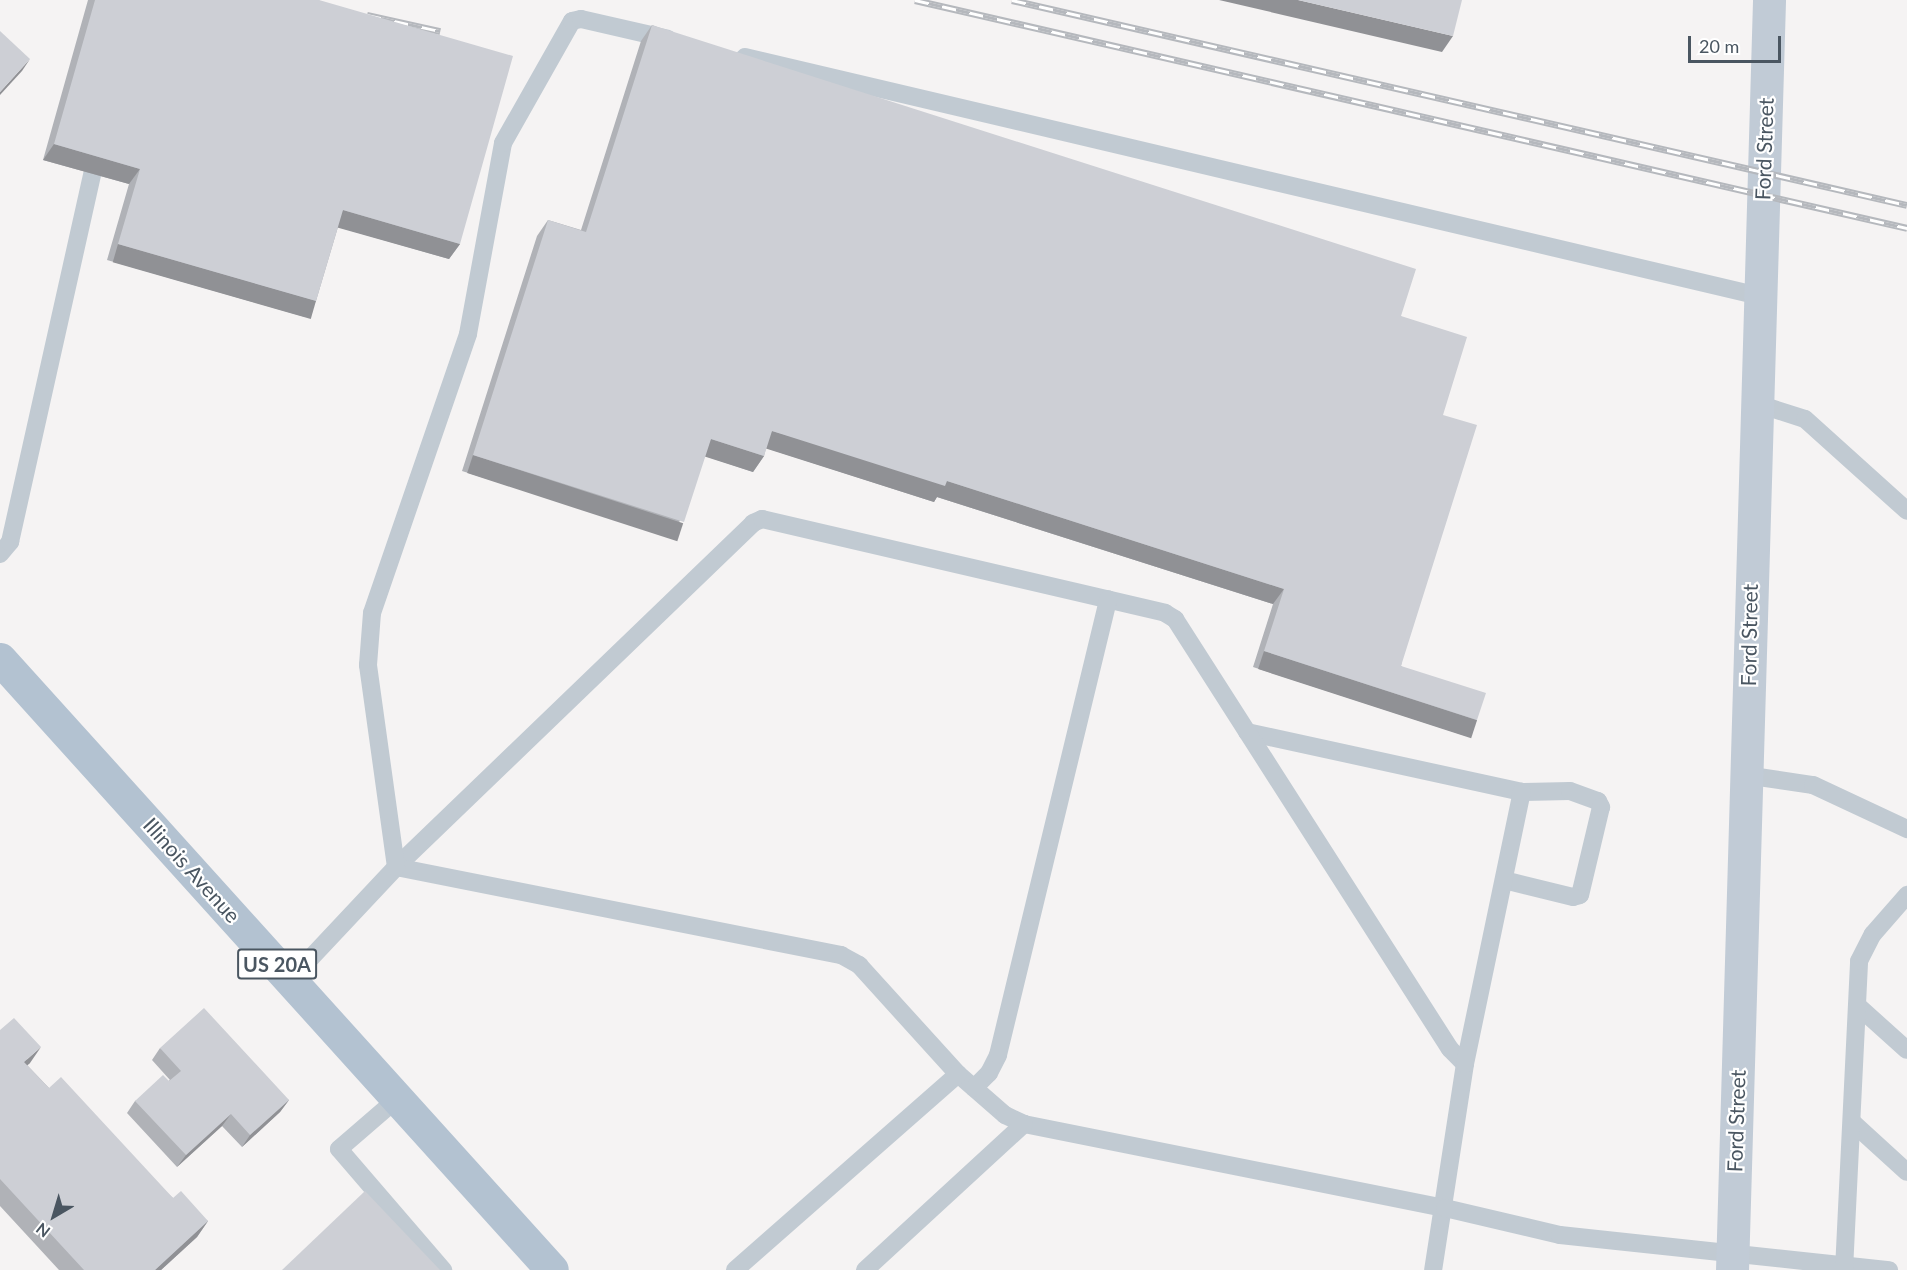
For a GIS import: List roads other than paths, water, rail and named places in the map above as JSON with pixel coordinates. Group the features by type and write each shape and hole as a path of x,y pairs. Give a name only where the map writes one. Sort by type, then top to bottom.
{"main road":[{"name":"Ford Street","path":"1732,1262 1755,403 1769,0"},
{"name":"Illinois Avenue","path":"0,659 552,1270"}],"lane":[{"path":"396,867 368,665 372,613 468,334 503,144 572,21 581,19 685,43"},
{"path":"731,54 1759,296"},
{"path":"0,554 10,542 92,174"},
{"path":"1755,403 1805,419 1907,511"},
{"path":"291,980 396,867 753,523 762,519 1108,599 1175,619 1450,1049 1465,1064"},
{"path":"975,1088 989,1073 998,1055 1108,599"},
{"path":"1247,732 1522,792 1570,791 1592,797 1601,807 1580,895 1573,897 1504,880"},
{"path":"1745,775 1813,785 1907,829"},
{"path":"1433,1270 1445,1208 1465,1064 1522,792"},
{"path":"396,867 841,954 859,964 958,1074 1005,1115 1024,1125 1445,1208 1560,1235 1732,1262 1889,1270"},
{"path":"1844,1269 1859,1007 1859,961 1866,944 1907,896"},
{"path":"1859,1007 1907,1050"},
{"path":"735,1270 958,1074"},
{"path":"398,1098 339,1149 443,1270"},
{"path":"1852,1122 1907,1173"},
{"path":"865,1270 1024,1125"}],"railway":[{"path":"915,0 1907,228"},
{"path":"1012,0 1907,205"},
{"path":"367,15 440,31"}]}
